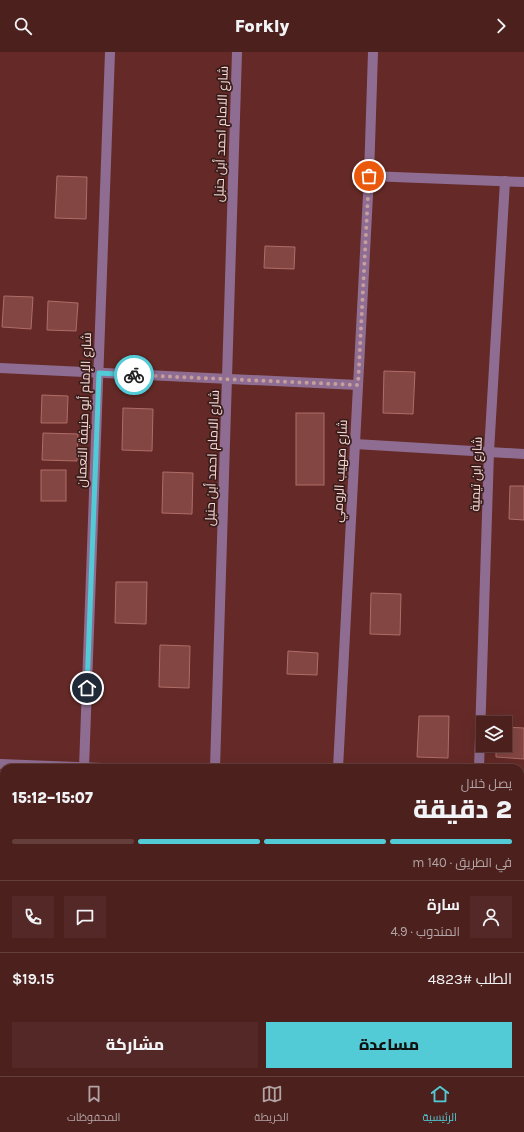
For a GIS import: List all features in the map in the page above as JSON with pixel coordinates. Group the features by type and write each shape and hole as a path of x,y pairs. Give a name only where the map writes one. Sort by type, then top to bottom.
{"street":[{"name":"شارع الإمام أبو حنيفة النعمان","path":"84,764 110,52"},
{"name":"شارع الامام احمد أبن حنبل","path":"215,764 237,52"},
{"name":"شارع صهيب الرومي","path":"338,764 369,176 373,52"},
{"path":"369,176 524,182"},
{"name":"شارع ابن تيمية","path":"479,764 489,452 505,181"},
{"path":"0,368 358,385"},
{"path":"355,444 524,454"}],"building":[{"path":"57,176 87,177 86,219 55,218"},
{"path":"265,246 295,247 294,269 264,268"},
{"path":"4,296 33,297 31,329 2,327"},
{"path":"48,301 78,303 76,331 47,330"},
{"path":"384,371 415,372 413,414 383,413"},
{"path":"42,395 68,396 67,423 41,423"},
{"path":"123,408 153,409 152,451 122,450"},
{"path":"296,413 324,413 324,485 296,485"},
{"path":"43,433 78,434 77,461 42,460"},
{"path":"41,470 66,470 66,501 41,501"},
{"path":"163,472 193,473 192,514 162,513"},
{"path":"510,486 524,486 524,520 509,519"},
{"path":"116,582 147,582 146,624 115,623"},
{"path":"371,593 401,594 400,635 370,634"},
{"path":"160,645 190,646 189,688 159,687"},
{"path":"288,651 318,653 317,675 287,674"},
{"path":"419,716 449,716 448,758 417,757"},
{"path":"512,727 524,728 524,759 496,757 496,752 512,752"}],"way so far":[{"path":"134,375 358,385 369,176"}],"route":[{"path":"87,688 99,373 134,375"}]}
